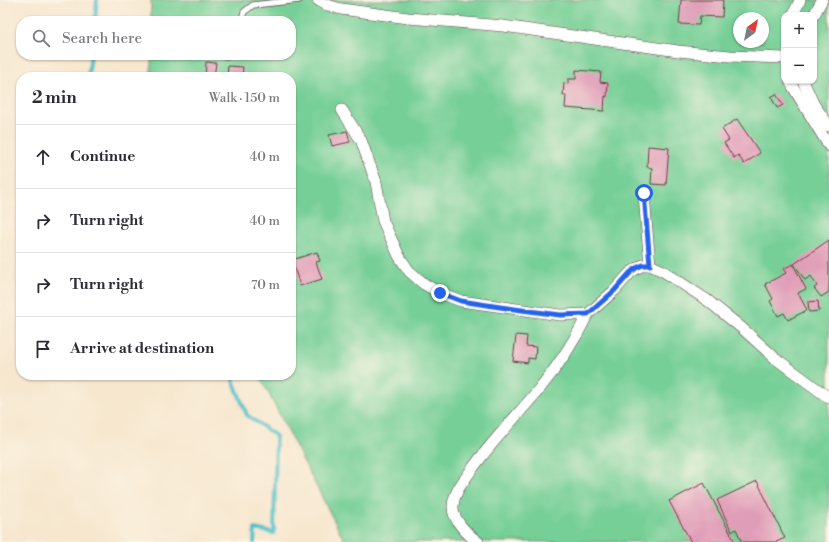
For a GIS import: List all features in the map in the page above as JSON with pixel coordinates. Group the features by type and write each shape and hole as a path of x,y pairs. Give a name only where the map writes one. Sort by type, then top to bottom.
{"street":[{"path":"318,0 324,4 341,9 408,18 503,26 730,56 781,58"},
{"path":"794,12 800,0"},
{"path":"816,12 822,0"},
{"path":"791,84 829,146"},
{"path":"804,84 814,105 829,126"},
{"path":"342,110 361,140 376,182 383,221 398,256 409,271 424,284 440,293 461,301 560,315 588,314"},
{"path":"644,193 650,265"},
{"path":"478,542 472,538 456,521 453,507 457,490 485,451 540,388 559,363 588,314 614,291 630,273 643,265 650,265 663,272 706,300 743,329 775,358 829,398"}],"lane":[{"path":"243,16 244,12 253,5 299,0"}],"green space":[{"path":"151,0 829,0 829,542 345,542 262,380 296,380 296,72 151,72 151,60 296,60 296,16 151,16"}],"building":[{"path":"681,0 723,0 722,17 700,16 699,25 679,24"},
{"path":"206,62 216,63 215,72 205,72"},
{"path":"228,66 243,67 242,72 227,72"},
{"path":"576,70 601,72 600,82 608,83 604,111 565,108 566,95 563,95 564,83 568,84 568,79 576,79"},
{"path":"776,94 783,105 777,108 771,97"},
{"path":"737,119 760,153 744,164 738,155 734,158 724,143 729,140 722,129"},
{"path":"347,131 350,142 332,146 329,135"},
{"path":"648,146 669,148 666,185 651,184 652,168 647,167"},
{"path":"829,240 829,292 821,297 814,288 817,286 811,276 805,280 794,264"},
{"path":"317,252 320,261 316,262 322,279 300,286 296,273 296,259"},
{"path":"793,264 806,289 798,293 807,310 788,320 784,313 778,316 770,301 773,299 765,284 786,273 783,269"},
{"path":"818,301 819,311 809,312 808,302"},
{"path":"516,335 527,336 526,346 536,347 535,359 528,358 528,363 513,361"},
{"path":"757,481 785,538 776,542 742,542 736,529 732,532 717,500"},
{"path":"704,483 735,542 691,542 669,501"}],"waterway":[{"path":"95,16 97,0"},
{"path":"89,72 90,60"},
{"path":"233,380 247,415 276,436 274,533 255,529 254,542"}],"route":[{"path":"440,293 461,301 500,307 560,315 588,314 614,291 636,268 643,265 650,265 644,193"}]}
